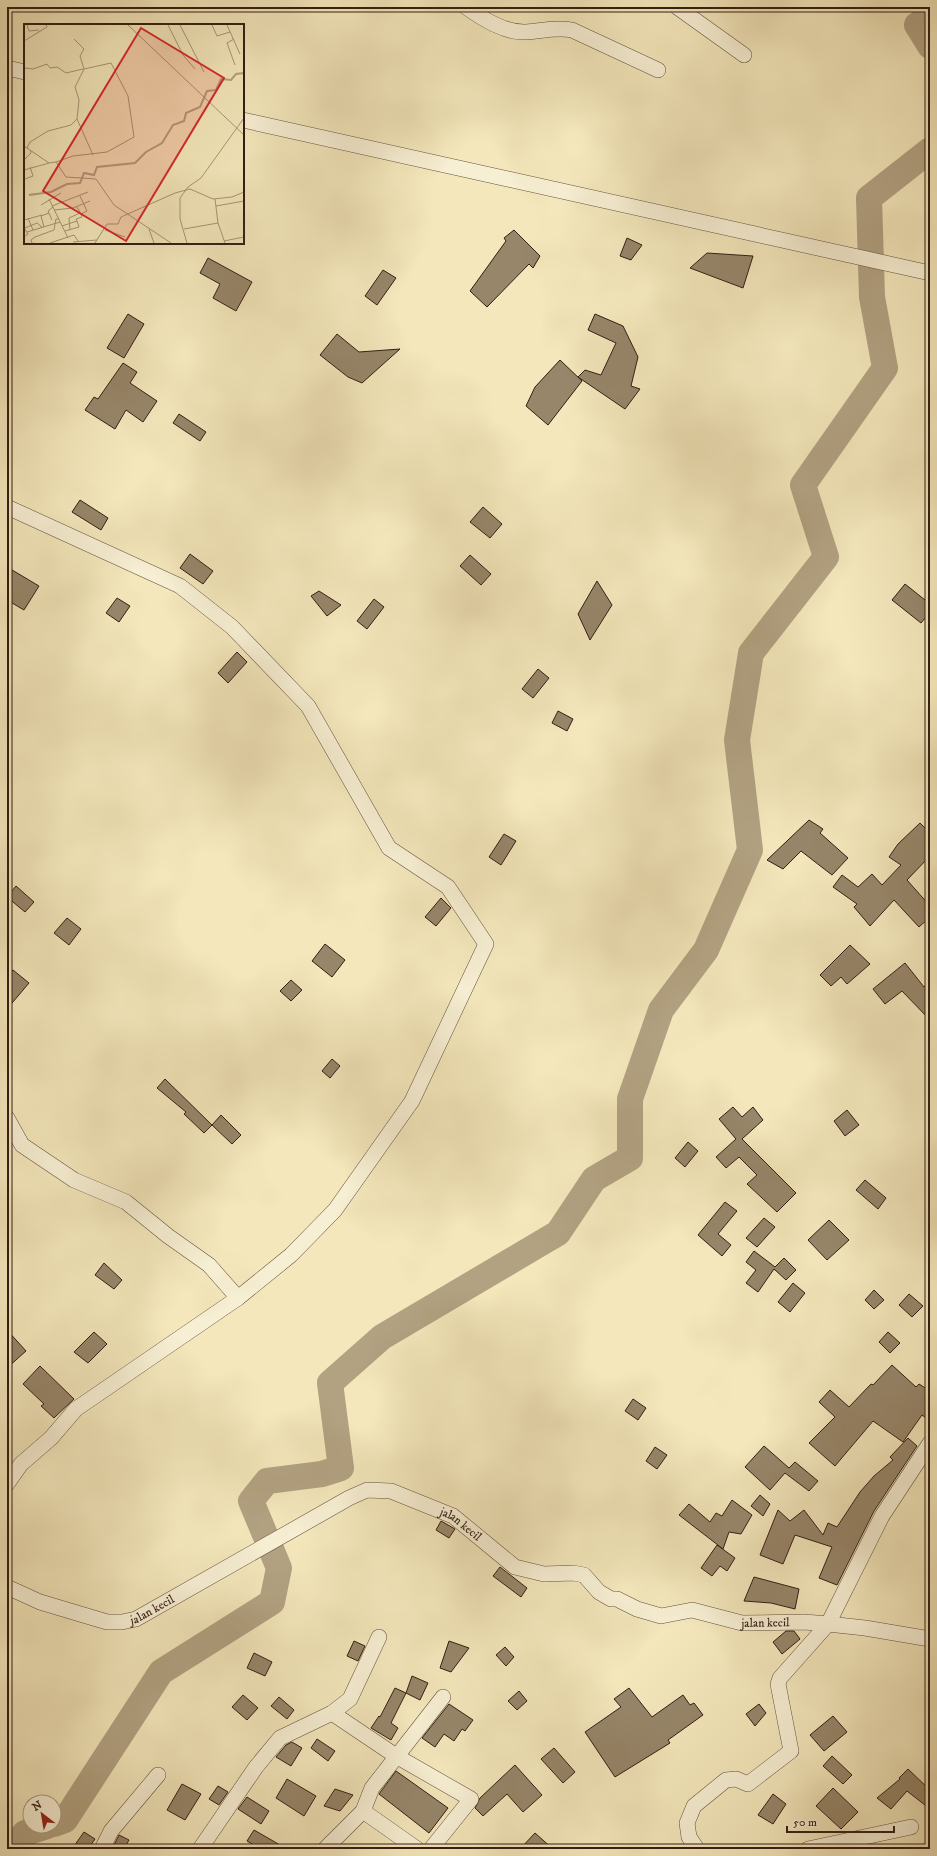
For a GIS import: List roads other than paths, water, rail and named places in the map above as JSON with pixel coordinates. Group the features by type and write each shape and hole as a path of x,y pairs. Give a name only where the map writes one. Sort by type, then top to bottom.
{"street":[{"path":"466,7 484,20 502,27 524,32 558,28 572,30 658,70"},
{"path":"677,7 744,55"},
{"path":"7,68 24,72"},
{"path":"244,120 927,272"},
{"path":"7,507 180,586 232,627 308,706 389,848 448,888 486,944 412,1100 335,1210 291,1256 238,1298 76,1409 51,1438 21,1464 7,1484"},
{"path":"7,1118 22,1145 74,1180 126,1202 168,1236 209,1265 238,1298"},
{"path":"698,1849 690,1837 687,1823 694,1806 726,1780 736,1779 748,1784 791,1751 778,1684 780,1678 828,1624 882,1516 930,1443"},
{"name":"jalan kecil","path":"7,1587 40,1602 107,1622 122,1622 136,1619 320,1514 367,1490 381,1490 391,1491 453,1516 515,1567 544,1574 573,1573 584,1575 598,1592 637,1609 661,1616 692,1610 742,1622 804,1622 828,1624 865,1628 930,1639"},
{"path":"200,1849 256,1767 280,1738 332,1713 350,1699 379,1637"},
{"path":"325,1849 363,1810 372,1788 443,1697"},
{"path":"332,1713 396,1756 471,1799 431,1849"},
{"path":"102,1849 111,1831 158,1775"},
{"path":"363,1810 414,1848"},
{"path":"808,1849 834,1846 912,1827"}],"waterway":[{"path":"930,16 917,25 930,46"},
{"path":"62,1821 65,1820 161,1672 272,1602 279,1568 251,1501 267,1481 322,1474 341,1468 330,1383 382,1337 558,1233 594,1179 630,1158 630,1099 661,1010 706,950 750,850 737,740 751,653 826,557 803,485 885,368 872,297 869,198 930,150"},
{"path":"10,1849 24,1834"}]}
